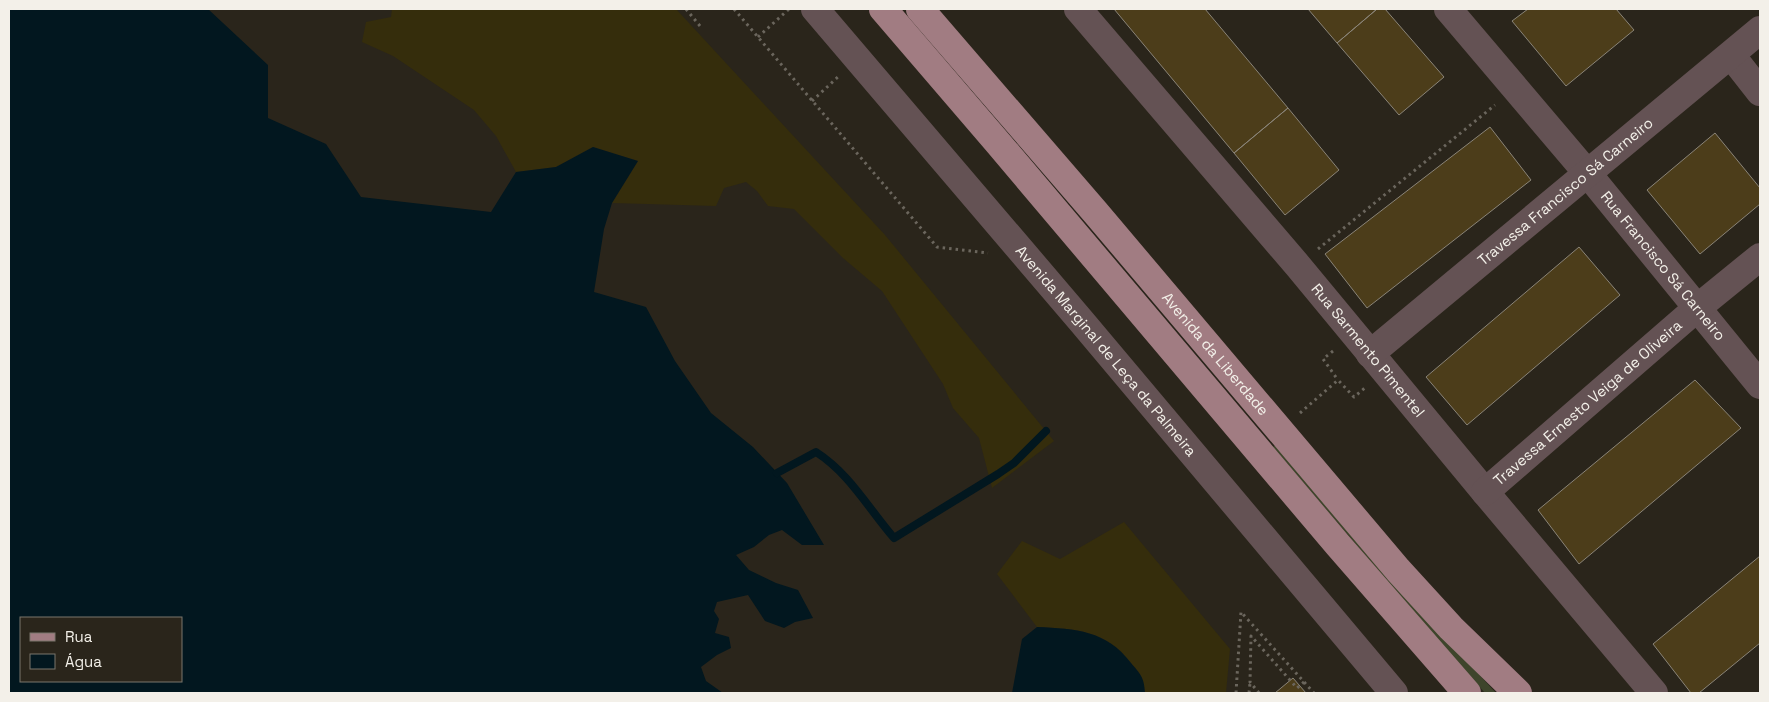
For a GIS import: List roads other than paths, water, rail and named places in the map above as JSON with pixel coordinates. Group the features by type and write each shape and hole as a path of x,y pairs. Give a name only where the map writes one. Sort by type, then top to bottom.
{"main road":[{"name":"Avenida da Liberdade","path":"882,9 1294,494 1467,693"},
{"name":"Avenida da Liberdade","path":"920,9 1096,213 1398,570 1451,628 1518,693"}],"street":[{"name":"Avenida Marginal de Leça da Palmeira","path":"816,9 1394,693"},
{"name":"Rua Sarmento Pimentel","path":"1078,9 1298,266 1654,693"},
{"name":"Rua Francisco Sá Carneiro","path":"1448,9 1588,174 1696,309 1760,385"},
{"name":"Travessa Francisco Sá Carneiro","path":"1370,354 1760,30"},
{"path":"1731,55 1760,92"},
{"name":"Travessa Ernesto Veiga de Oliveira","path":"1485,492 1696,309 1760,257"}],"water":[{"path":"9,9 208,9 268,65 268,118 326,144 361,197 491,212 516,172 556,167 593,147 638,161 612,203 604,229 594,292 646,307 675,361 711,413 753,447 787,483 824,545 802,545 782,530 769,535 754,547 736,555 749,570 776,583 798,590 813,618 795,622 784,628 765,621 748,595 717,602 714,611 719,619 715,633 729,637 731,648 717,655 701,667 706,681 723,693 9,693"},
{"path":"1037,627 1089,633 1111,644 1121,652 1140,674 1144,683 1145,693 1012,693 1022,639"}],"waterway":[{"path":"777,473 816,452 839,470 849,481 894,538 1014,463 1046,431"}]}
